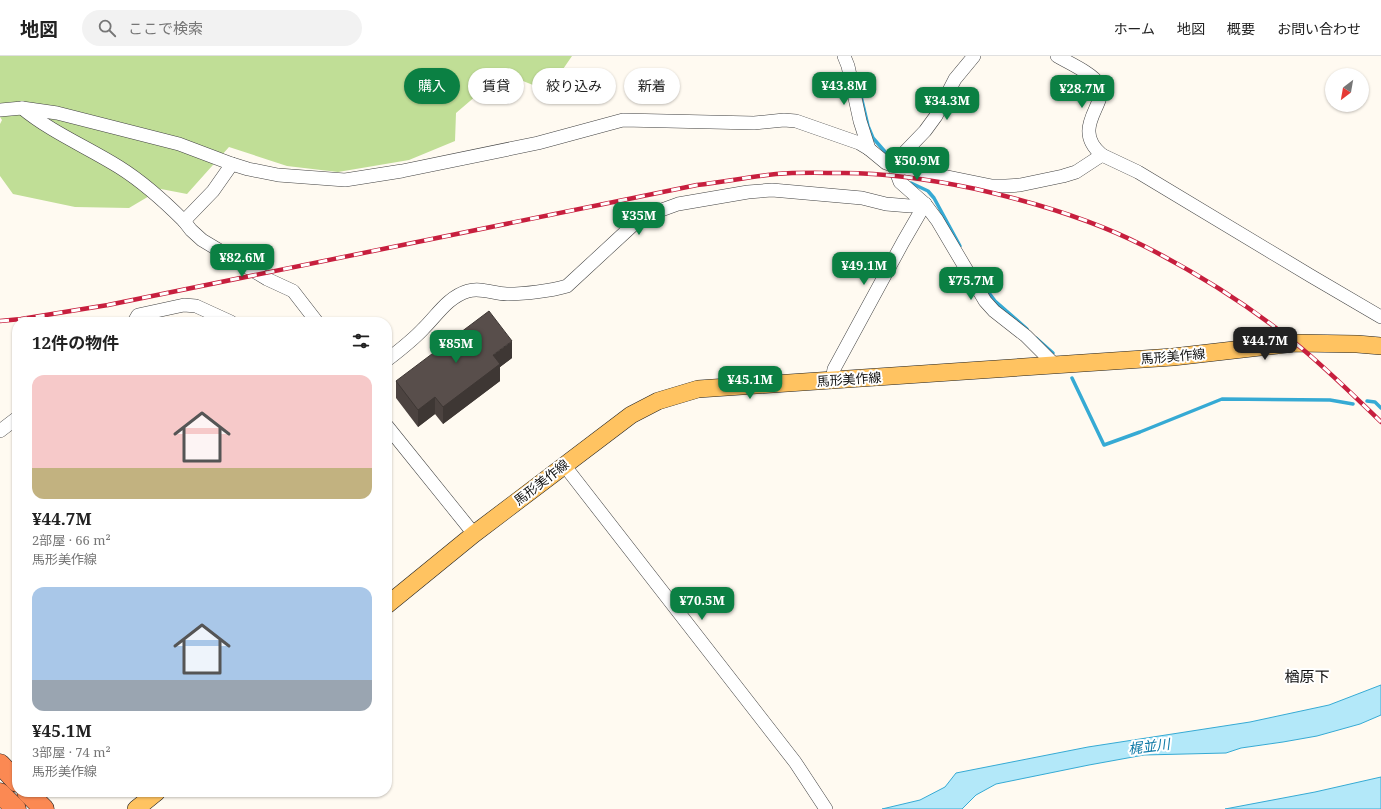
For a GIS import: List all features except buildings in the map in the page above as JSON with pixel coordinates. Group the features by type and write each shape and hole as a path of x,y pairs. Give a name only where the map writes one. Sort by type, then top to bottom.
{"highway":[{"path":"0,764 12,777"},
{"path":"0,793 16,809"},
{"path":"32,797 44,809"}],"main road":[{"name":"馬形美作線","path":"392,601 474,534 631,415 658,401 698,389 1172,357 1295,343 1381,346"},
{"path":"136,809 151,797"}],"street":[{"path":"844,56 848,66 860,121 870,149"},
{"path":"894,166 899,158 925,131 936,116 955,79 974,56"},
{"path":"1057,56 1090,75 1099,84 1101,93 1090,126 1089,138 1094,148 1102,155 1138,172 1381,317"},
{"path":"0,110 22,108 57,113 180,144 248,169 278,175 346,180 366,178 538,143 623,120 748,123 796,120 860,143 870,149 886,163 894,166 992,186 1006,186 1063,176 1076,172 1102,155"},
{"path":"22,108 38,121 119,167 137,180 164,200 202,240 267,279 293,291 313,317"},
{"path":"184,222 213,191 232,164"},
{"path":"894,166 900,182 924,204 937,220 985,302 1026,336 1055,365"},
{"path":"392,356 415,336 443,307 457,296 468,291 480,290 509,294 556,289 567,286 634,225 656,212 678,204 748,192 772,190 862,198 886,204 910,206 924,204"},
{"path":"832,380 834,369 924,204"},
{"path":"137,317 138,315 184,305 196,306 220,317"},
{"path":"0,431 12,422"},
{"path":"392,432 474,534"},
{"path":"564,465 795,762 826,809"}],"green space":[{"path":"0,56 572,56 564,68 532,68 532,85 524,81 524,68 468,68 468,103 456,113 455,141 409,160 338,172 287,166 229,147 187,194 161,189 129,208 75,207 13,194 0,176 0,124 2,120 0,117"}],"water":[{"name":"梶並川","path":"1381,685 1381,715 1360,724 1317,736 1241,748 1226,753 1144,755 996,784 976,795 962,809 882,809 920,800 945,787 956,773 1088,747 1250,722 1329,705"},
{"path":"1381,777 1381,809 1225,809 1315,792"}],"waterway":[{"path":"860,92 868,126 873,138 887,154"},
{"path":"911,183 928,191 934,198 960,246"},
{"path":"978,278 995,301 1027,329"},
{"path":"1036,338 1053,353"},
{"path":"1072,378 1104,445 1222,399 1330,400 1353,404"},
{"path":"1367,401 1375,402 1381,408"}],"railway":[{"path":"33,317 108,305 697,185 784,173 877,174 976,189 1062,212 1124,236 1183,267 1222,290 1277,328 1317,361 1381,422"},
{"path":"0,321 12,320"}],"district":[{"name":"楢原下","path":"1307,676"}]}
